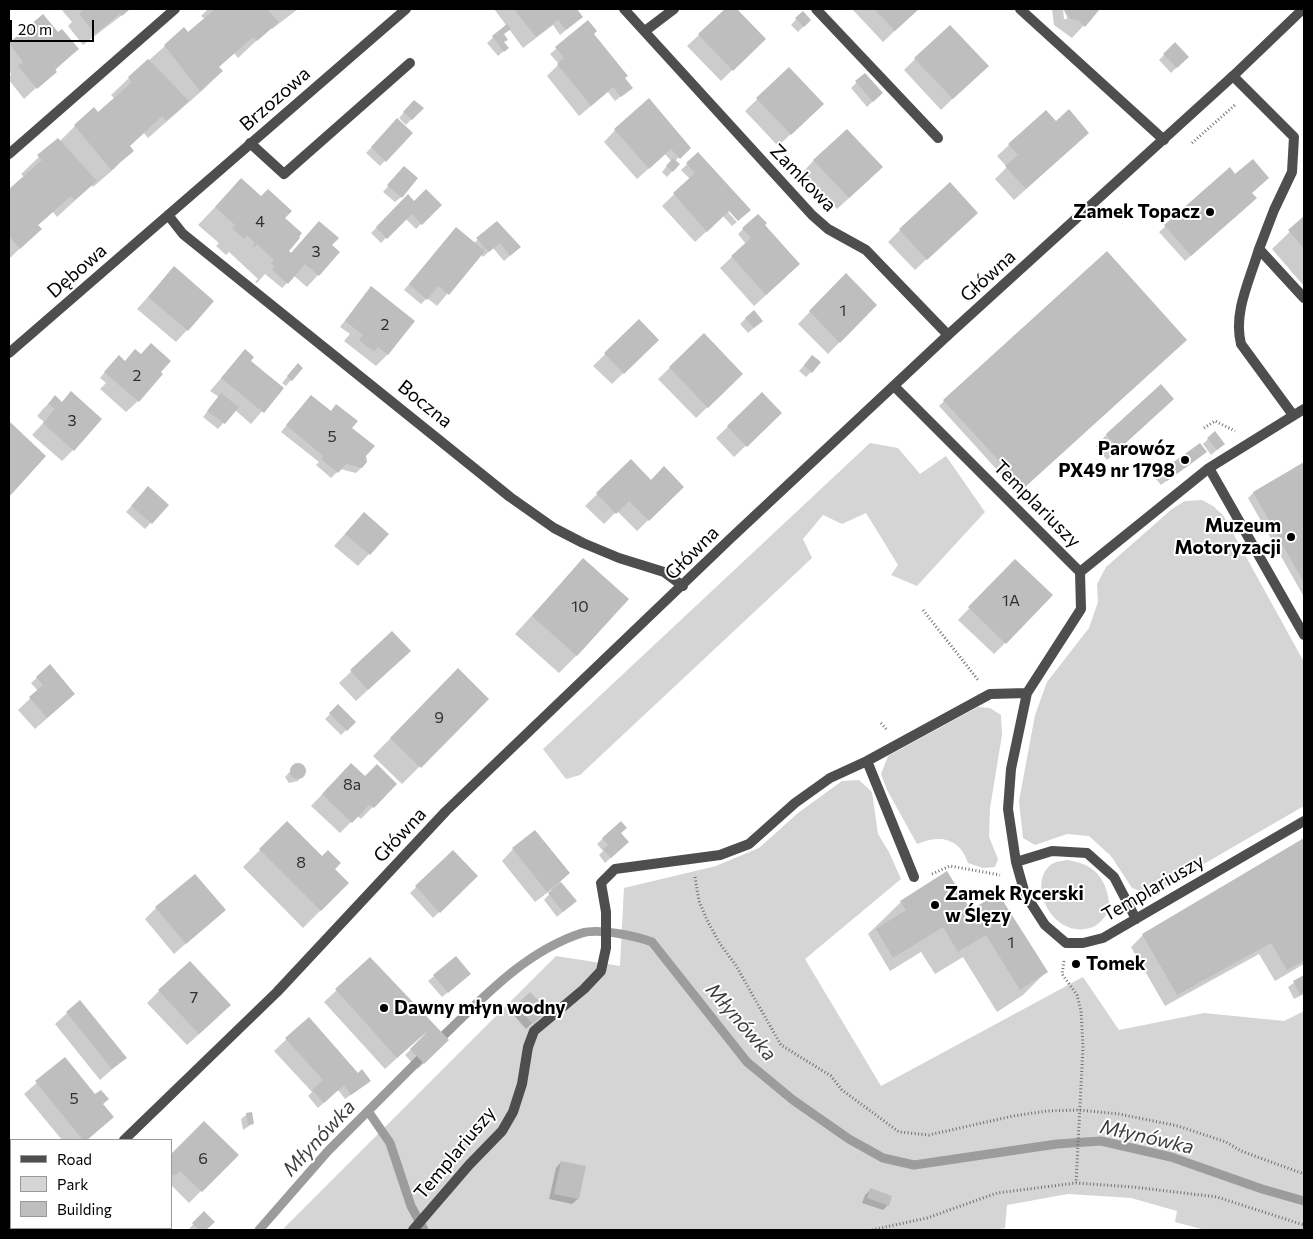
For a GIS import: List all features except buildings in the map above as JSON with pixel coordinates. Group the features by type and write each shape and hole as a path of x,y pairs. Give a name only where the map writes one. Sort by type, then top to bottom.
{"street":[{"path":"9,154 176,9"},
{"name":"Brzozowa","path":"168,216 406,9"},
{"name":"Zamkowa","path":"624,9 812,215 828,229 866,250 948,335"},
{"path":"645,32 674,9"},
{"path":"816,9 938,138"},
{"path":"1020,9 1164,140"},
{"name":"Główna","path":"125,1139 277,992 446,811 948,335 1164,140 1303,9"},
{"path":"250,144 284,174 410,63"},
{"path":"1233,76 1294,137 1292,172 1274,210 1238,317 1240,344 1293,415"},
{"name":"Dębowa","path":"9,353 168,216"},
{"name":"Boczna","path":"168,216 184,234 510,497 554,528 583,543 619,558 664,572 683,586"},
{"path":"1260,249 1304,298"},
{"name":"Templariuszy","path":"894,386 1080,572 1081,609 1027,693 1011,769 1008,809 1016,862 1024,894 1045,925 1066,942 1083,943 1103,938 1304,821"},
{"path":"1080,572 1209,468 1304,409"},
{"path":"1209,468 1304,635"},
{"path":"692,859 720,855 749,844 795,804 825,782 990,694 1027,693"},
{"path":"867,761 914,876"},
{"path":"1016,862 1052,851 1087,853 1114,877 1136,918"},
{"name":"Templariuszy","path":"413,1230 469,1165 502,1131 512,1112 522,1084 528,1047 534,1031 584,989 601,971 606,948 606,912 601,883 616,868 692,859"}],"path":[{"path":"1204,428 1215,421 1239,433 1247,444"},
{"path":"923,610 990,694"},
{"path":"692,859 699,901 707,920 782,1045 831,1076 842,1090 899,1132 929,1135 1013,1116 1079,1110 1119,1114 1178,1126 1226,1142 1241,1151 1304,1174"},
{"path":"914,876 933,873 950,866 1021,879"},
{"path":"1066,942 1062,974 1077,995 1081,1012 1083,1047 1076,1183"},
{"path":"872,1230 927,1218 997,1193 1076,1183 1132,1186 1217,1197 1304,1226"}],"green space":[{"path":"870,443 898,448 920,474 946,456 985,512 917,586 891,575 898,565 866,513 842,524 823,515 803,539 812,558 580,775 566,779 543,749"},
{"path":"1202,500 1213,506 1223,515 1304,662 1304,806 1157,891 1145,893 1132,888 1111,856 1089,836 1067,834 1035,845 1023,838 1019,801 1035,715 1047,682 1089,628 1098,602 1097,584 1106,567 1172,509 1185,501"},
{"path":"978,707 990,708 1001,715 1002,735 990,808 989,837 998,859 995,867 983,868 968,863 960,848 948,840 934,839 917,844 887,790 881,774 888,756"},
{"path":"859,780 872,792 878,834 889,852 901,879 805,959 881,1086 1083,977 1119,1030 1204,1013 1284,1021 1304,1011 1304,1230 1205,1230 1175,1222 1177,1211 1131,1198 1068,1194 1007,1205 1005,1228 993,1230 282,1230 556,956 620,966 624,888 716,866 759,848 798,813 842,781"},
{"path":"1067,860 1078,862 1094,870 1104,883 1110,911 1093,927 1079,929 1066,926 1055,918 1047,908 1041,884 1044,872 1052,864"}],"waterway":[{"name":"Młynówka","path":"437,1042 503,979 540,952 582,933 598,931 617,933 652,942 747,1062 793,1100 849,1139 883,1158 914,1165 1057,1144 1101,1141 1171,1157 1262,1189 1304,1201"},
{"name":"Młynówka","path":"259,1230 328,1151 428,1051"},
{"path":"368,1111 390,1143 411,1206 424,1230"}],"place":[{"name":"Zamek Topacz","path":"1210,212"},
{"name":"Parowóz PX49 nr 1798","path":"1185,460"},
{"name":"Muzeum Motoryzacji","path":"1291,537"},
{"name":"Zamek Rycerski w Ślęzy","path":"935,905"},
{"name":"Tomek","path":"1076,964"},
{"name":"Dawny młyn wodny","path":"384,1008"}]}
